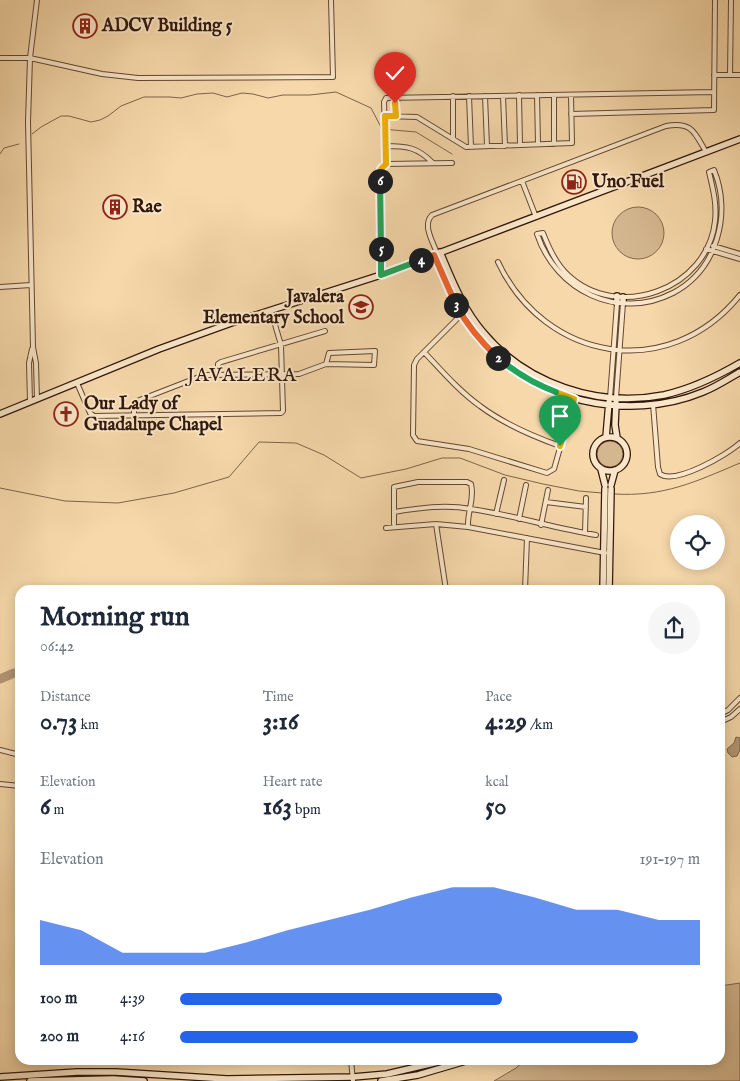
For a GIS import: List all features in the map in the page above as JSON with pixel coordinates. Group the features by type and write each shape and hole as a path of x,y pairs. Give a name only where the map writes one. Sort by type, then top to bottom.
{"street":[{"path":"30,402 29,363 32,347 28,129 30,58 38,0"},
{"path":"0,58 30,58 102,74 138,78 333,76 331,0"},
{"path":"571,114 712,111 714,109 715,0"},
{"path":"730,75 731,0"},
{"path":"714,76 740,75"},
{"path":"386,164 384,100 386,98 714,92"},
{"path":"520,95 520,145"},
{"path":"554,95 554,144"},
{"path":"384,116 416,117 462,145 471,147 572,143 571,95"},
{"path":"453,96 453,139"},
{"path":"469,96 471,147"},
{"path":"485,96 488,146"},
{"path":"503,96 505,146"},
{"path":"537,96 538,144"},
{"path":"395,103 396,116"},
{"path":"706,152 692,129 685,126 671,125 429,217 428,226 452,298 462,315 479,339 496,357 515,372 536,384 574,399 612,405 653,404 703,392 740,372"},
{"path":"0,414 159,349 234,322 271,312 381,275 740,139"},
{"path":"385,146 409,147 433,164"},
{"path":"381,275 380,172 383,165 452,163"},
{"path":"714,246 694,277 674,292 644,303 620,300 588,294 564,279 550,262 537,234 543,232 549,249 562,269 579,284 620,300 653,294 672,286 690,272 706,249 715,223 715,196 709,172 714,170 719,184 722,203 721,223 714,246"},
{"path":"522,181 536,216"},
{"path":"708,244 740,254"},
{"path":"706,249 740,259"},
{"path":"437,254 468,313 482,332 501,352 538,377 561,387 591,396 613,398 650,397 684,390 712,379 740,362"},
{"path":"498,262 513,290 523,303 546,323 578,341 613,350 652,349 682,340 722,315 740,295"},
{"path":"0,287 31,285"},
{"path":"613,398 613,350 620,300"},
{"path":"606,437 620,350 620,300"},
{"path":"76,383 92,415 282,413 281,345 271,312"},
{"path":"462,315 417,360 414,369 413,435 418,441 469,449 547,473 554,469 574,399"},
{"path":"218,375 218,364 220,362 325,332"},
{"path":"32,347 36,363 37,399"},
{"path":"134,415 134,404 137,400 201,376 299,374 326,364 374,365 375,351 329,353 326,364"},
{"path":"424,352 480,407 505,423 560,446"},
{"path":"653,404 658,467 660,474 666,478 701,467 740,444"},
{"path":"612,405 617,438 625,446 627,455 622,465 615,470 608,471 601,468 594,461 593,451 597,442 606,437 617,438"},
{"path":"601,468 608,488 603,585"},
{"path":"608,488 615,470"},
{"path":"496,514 504,480"},
{"path":"394,524 394,487 418,482 470,482 473,491 468,527"},
{"path":"519,519 526,484"},
{"path":"541,524 548,490"},
{"path":"585,533 586,498"},
{"path":"546,502 586,507"},
{"path":"394,512 426,507 471,508 596,534"},
{"path":"386,528 436,524 468,527 606,553"},
{"path":"436,524 445,585"},
{"path":"525,585 527,538"},
{"path":"606,553 609,585"},
{"path":"725,712 740,698"},
{"path":"725,720 740,709"},
{"path":"0,750 15,754"},
{"path":"0,784 15,786"},
{"path":"352,1065 353,1079"},
{"path":"0,1077 77,1072 116,1072 181,1079 353,1079 387,1074 426,1065"},
{"path":"381,1081 418,1075 452,1065"},
{"path":"30,1081 104,1079 144,1081"}],"shaded area":[{"path":"633,207 643,207 657,214 664,228 664,238 657,252 643,259 633,259 623,255 616,248 612,238 612,228 616,218 623,211"},
{"path":"610,441 619,445 623,454 619,463 610,467 601,463 597,454 601,445"},
{"path":"736,737 740,738 740,750 737,756 732,757 727,749 734,743"},
{"path":"740,983 740,1081 494,1081 519,1065 725,1065 725,985"}],"waterway":[{"path":"32,134 61,116 69,116 91,122 100,120 121,106 144,97 181,98 213,93 227,97 242,93 268,98 283,95 310,95 336,92 371,108 382,129 416,132 452,154"},
{"path":"0,154 4,148 19,144"},
{"path":"0,488 65,501 118,503 174,493 229,477 259,442 296,443 324,455 361,478 406,469 442,458 460,458 505,475 579,491 602,493"},
{"path":"614,494 664,491 694,482 740,463"},
{"path":"0,679 15,673"}],"place":[{"name":"ADCV Building 5","path":"85,26"},
{"name":"Uno Fuel","path":"574,182"},
{"name":"Rae","path":"115,207"},
{"name":"Javalera Elementary School","path":"361,307"},
{"name":"Our Lady of Guadalupe Chapel","path":"66,414"}],"district":[{"name":"JAVALERA","path":"242,375"}],"route":[{"path":"395,103 396,116 384,116 386,164 383,165 380,172 381,275 434,255 452,298 464,320 496,357 515,372 536,384 574,399 560,446"}]}
